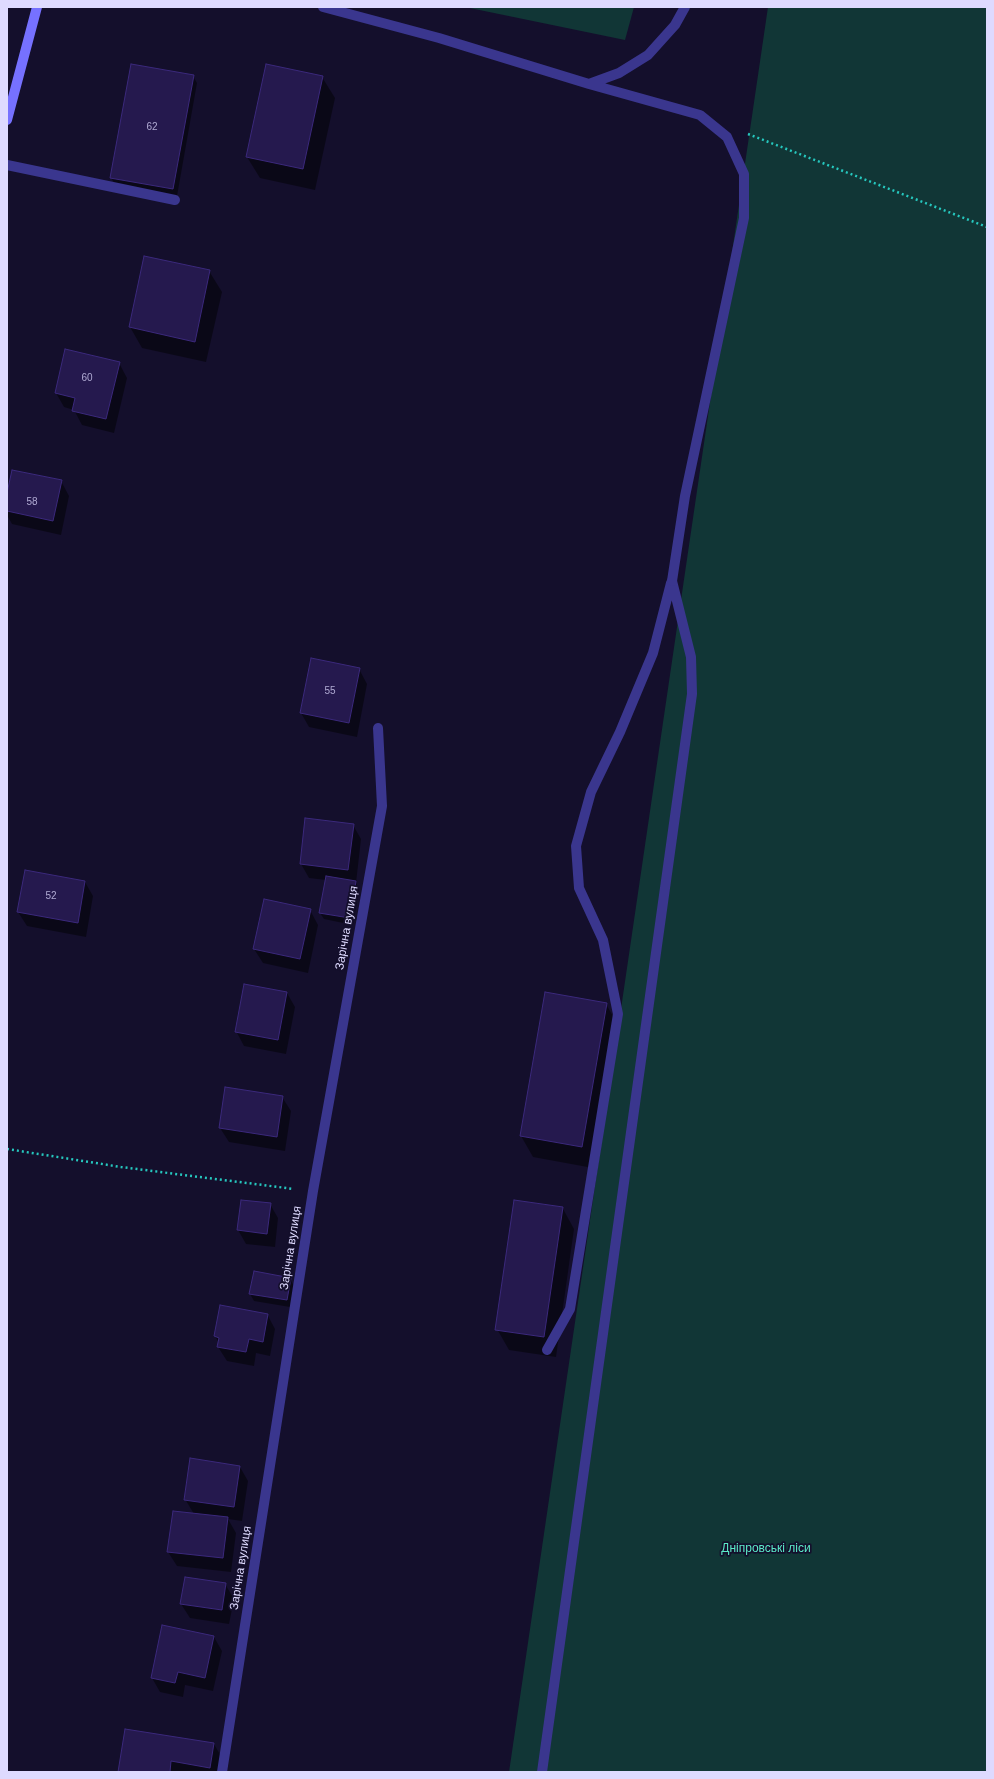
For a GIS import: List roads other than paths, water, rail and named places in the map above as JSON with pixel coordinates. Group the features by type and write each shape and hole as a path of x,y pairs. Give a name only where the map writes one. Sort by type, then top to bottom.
{"main road":[{"path":"7,120 37,7"}],"street":[{"path":"323,7 446,40 589,84 700,115 727,137 744,174 744,218 685,496 672,581 653,653 620,732 591,792 576,846 579,888 603,940 618,1014 570,1309 547,1350"},
{"path":"589,84 619,73 648,55 675,25 685,7"},
{"path":"7,165 175,200"},
{"path":"542,1772 692,694 691,657 672,581"},
{"name":"Зарічна вулиця","path":"222,1772 312,1191 382,806 378,728"}],"park label":[{"name":"Дніпровські ліси","path":"766,1549"}]}
